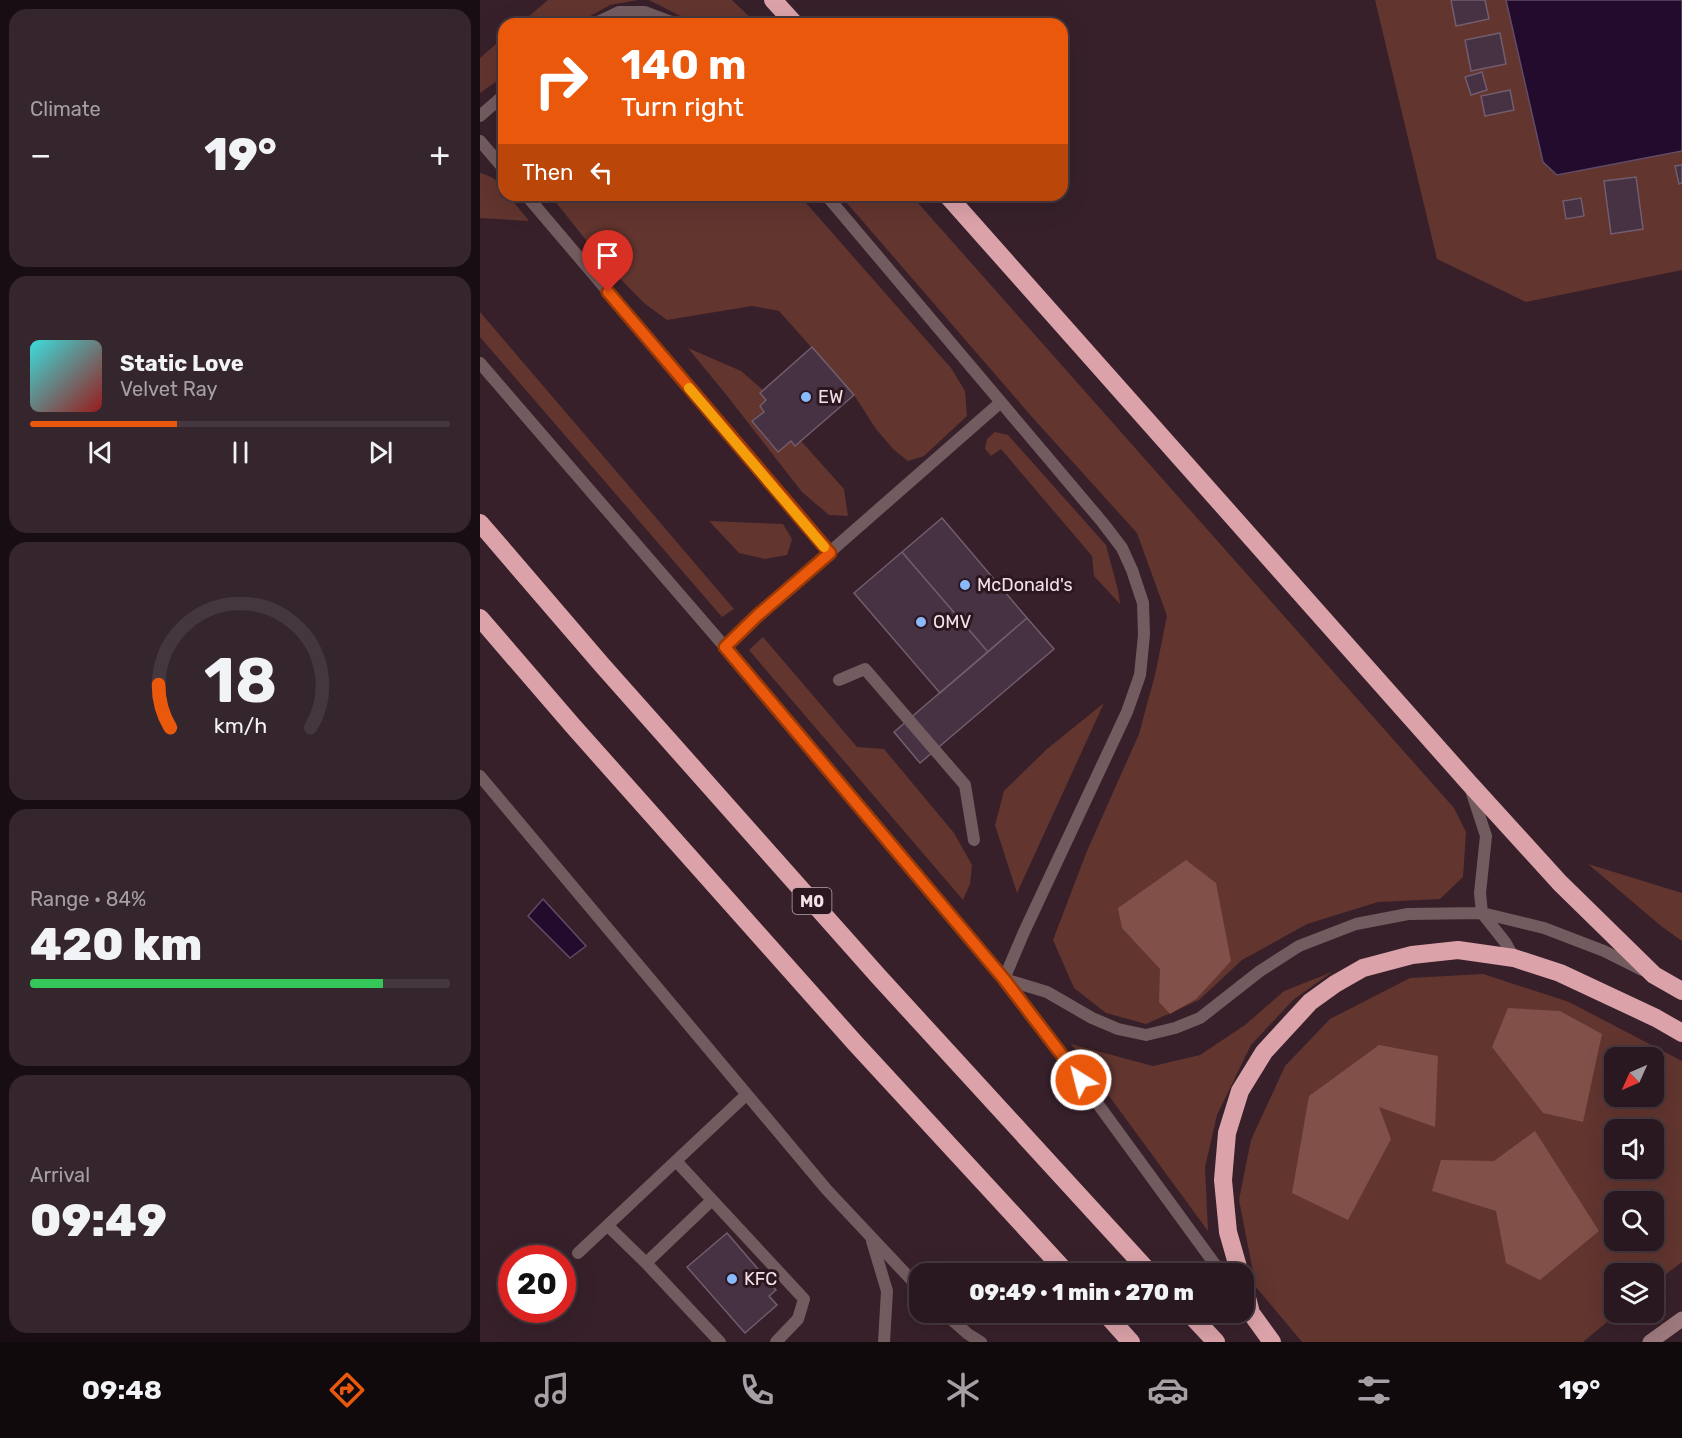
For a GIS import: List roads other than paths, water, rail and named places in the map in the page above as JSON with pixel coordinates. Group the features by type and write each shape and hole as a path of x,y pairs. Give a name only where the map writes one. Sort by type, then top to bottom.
{"highway":[{"path":"773,0 790,18"},
{"path":"952,201 1560,883 1654,975 1682,991"},
{"name":"M0","path":"480,523 602,665 864,959 1141,1263"},
{"path":"480,618 855,1043 1058,1263"},
{"path":"1237,1263 1228,1232 1223,1180 1227,1133 1240,1091 1264,1052 1310,1002 1363,968 1412,955 1458,950 1514,958 1560,973 1656,1018 1682,1033"},
{"path":"1254,1318 1272,1342"},
{"path":"1114,1323 1131,1342"},
{"path":"1198,1323 1216,1342"}],"street":[{"path":"1650,1342 1682,1319"}],"lane":[{"path":"606,18 619,12 645,12 661,18"},
{"path":"481,111 498,99"},
{"path":"480,141 498,162"},
{"path":"531,201 830,553"},
{"path":"831,201 1096,514 1122,548 1143,603 1144,635 1140,675 1127,712 1023,932 1004,979"},
{"path":"480,363 725,647 1004,979 1064,1057 1214,1263"},
{"path":"725,647 758,615 1001,402"},
{"path":"838,680 865,669 965,785 974,840"},
{"path":"480,776 827,1190 909,1277"},
{"path":"1469,783 1486,836 1480,893 1482,913 1505,942 1514,958"},
{"path":"1004,979 1047,992 1092,1018 1118,1029 1146,1035 1200,1018 1260,971 1299,946 1356,924 1408,914 1482,913 1544,928 1604,951 1654,975"},
{"path":"578,1253 746,1095"},
{"path":"676,1161 804,1299 798,1319 776,1342"},
{"path":"646,1263 712,1200"},
{"path":"608,1226 720,1342"},
{"path":"871,1237 887,1291 884,1342"},
{"path":"956,1323 981,1342"}],"place":[{"name":"EW","path":"806,397"},
{"name":"McDonald's","path":"965,585"},
{"name":"OMV","path":"921,622"},
{"name":"KFC","path":"732,1279"}]}
